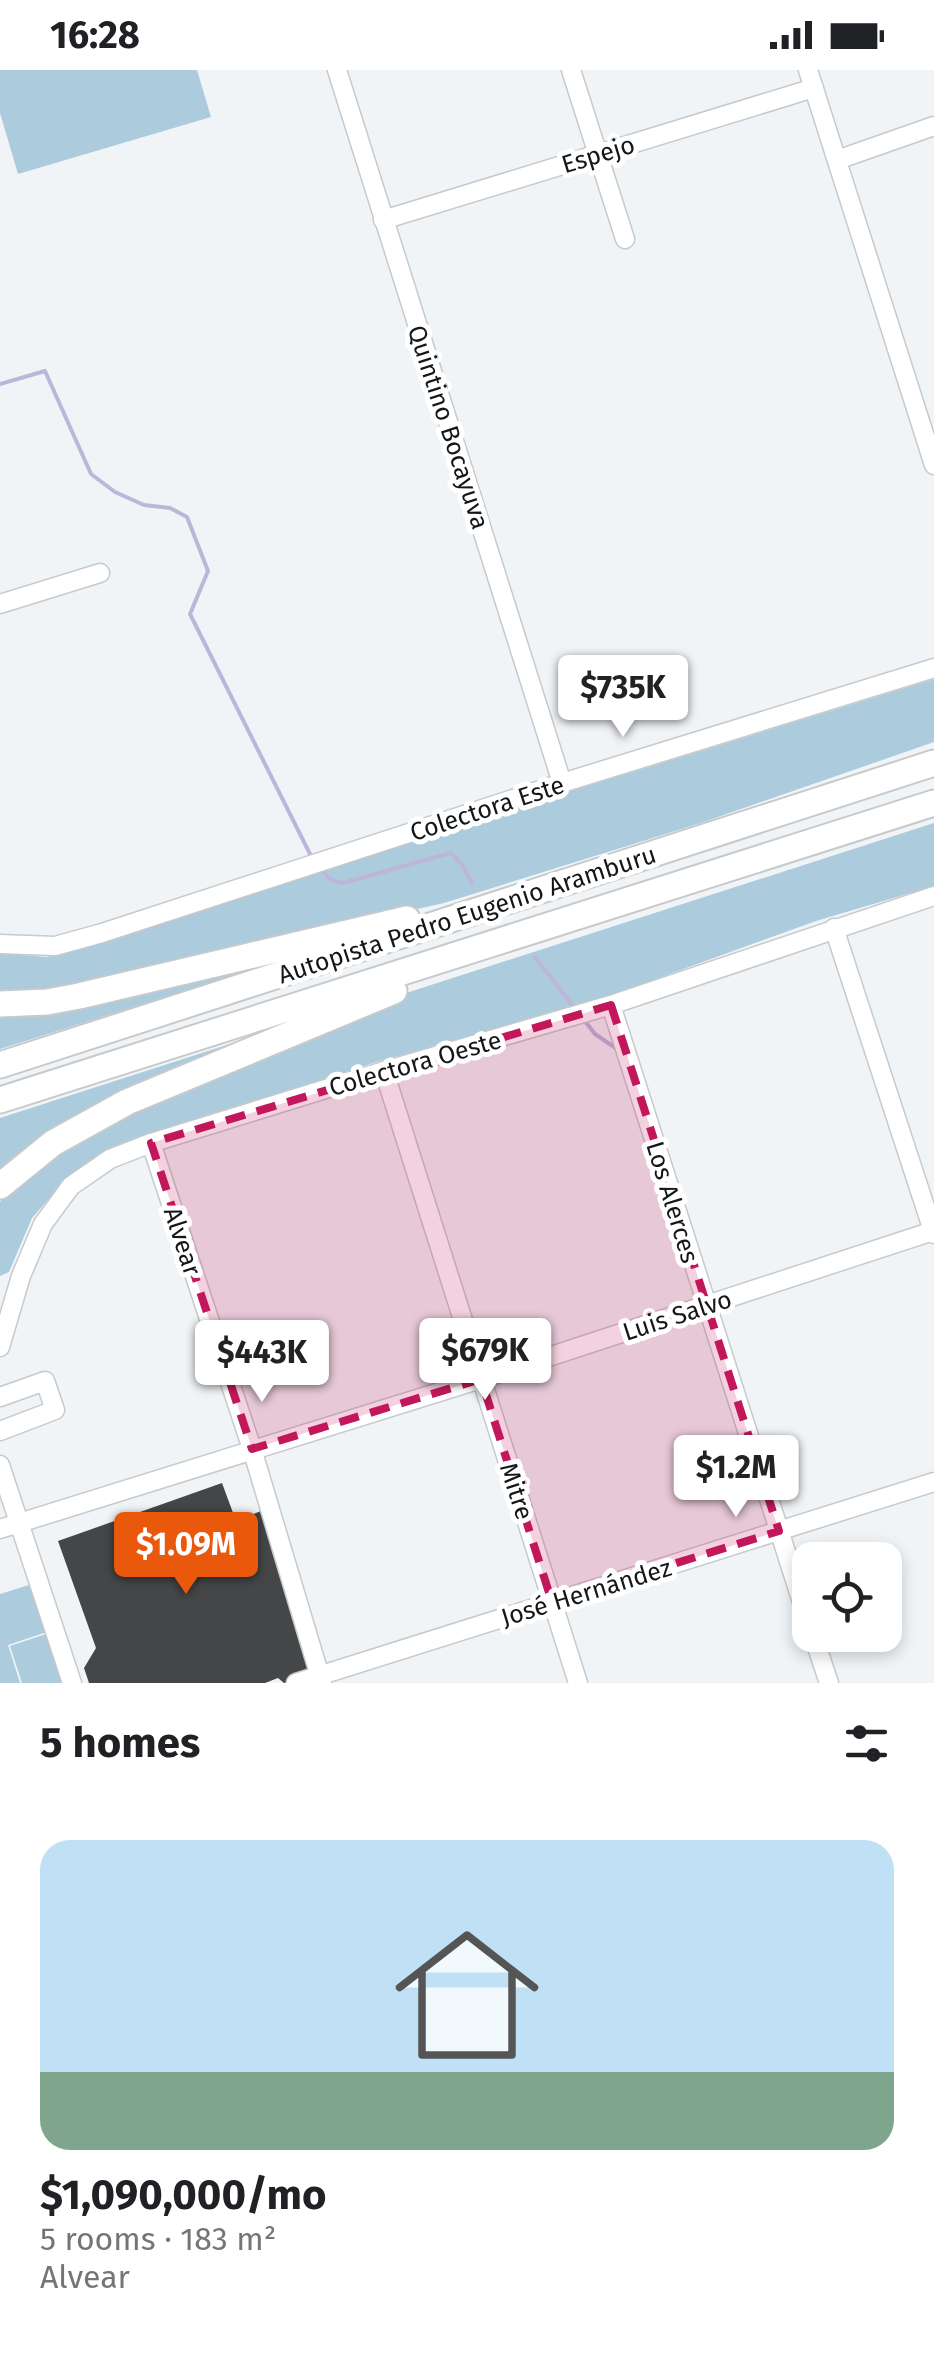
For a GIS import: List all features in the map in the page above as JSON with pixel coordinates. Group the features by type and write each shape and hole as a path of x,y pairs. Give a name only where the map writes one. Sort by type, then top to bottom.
{"highway":[{"name":"Autopista Pedro Eugenio Aramburu","path":"0,1064 934,763"},
{"name":"Autopista Pedro Eugenio Aramburu","path":"0,1100 934,805"},
{"path":"0,1004 80,996 558,885"},
{"path":"0,1186 53,1143 127,1102 555,924"}],"street":[{"name":"Quintino Bocayuva","path":"337,70 562,783"},
{"path":"571,70 625,238"},
{"name":"Espejo","path":"383,220 598,154 811,79"},
{"path":"811,79 934,465"},
{"path":"836,160 934,126"},
{"path":"0,604 100,574"},
{"name":"Colectora Este","path":"0,944 55,946 934,668"},
{"name":"Colectora Oeste","path":"1,1350 35,1240 72,1186 110,1159 151,1143 611,1004 934,896"},
{"path":"834,928 934,1232"},
{"name":"Los Alerces","path":"611,1004 792,1571"},
{"name":"Mitre","path":"384,1071 578,1683"},
{"name":"Alvear","path":"151,1143 252,1449 320,1680"},
{"name":"Luis Salvo","path":"0,1529 934,1232"},
{"path":"0,1397 44,1381 55,1410 0,1431"},
{"path":"0,1465 72,1683"},
{"name":"José Hernández","path":"296,1683 320,1680 552,1602 934,1482"},
{"path":"818,1652 828,1683"}],"highlighted area":[{"path":"611,1005 779,1531 552,1602 481,1379 252,1449 151,1143"}],"shaded area":[{"path":"0,70 197,70 211,117 18,174 0,113"},
{"path":"934,679 934,742 701,823 444,903 92,982 25,991 0,990 0,953 46,957 82,949 480,819"},
{"path":"934,823 934,886 816,921 562,1013 376,1062 116,1149 61,1185 32,1218 9,1272 0,1276 0,1202 15,1179 99,1120 400,995"},
{"path":"290,951 267,965 0,1049 0,1009"},
{"path":"301,1021 47,1135 0,1169 0,1118"},
{"path":"32,1584 47,1632 8,1645 20,1683 0,1683 0,1594"},
{"path":"49,1633 64,1683 22,1683 10,1646"}],"building":[{"path":"222,1483 236,1521 261,1511 313,1674 284,1683 278,1678 265,1683 89,1683 84,1668 96,1648 58,1541"}],"waterway":[{"path":"0,384 45,371 91,474 115,492 144,505 170,508 187,517 208,571 190,614 313,860"},
{"path":"319,867 331,880 343,883 451,853 472,883"},
{"path":"535,957 575,1009"},
{"path":"584,1020 595,1034 617,1049"}]}
